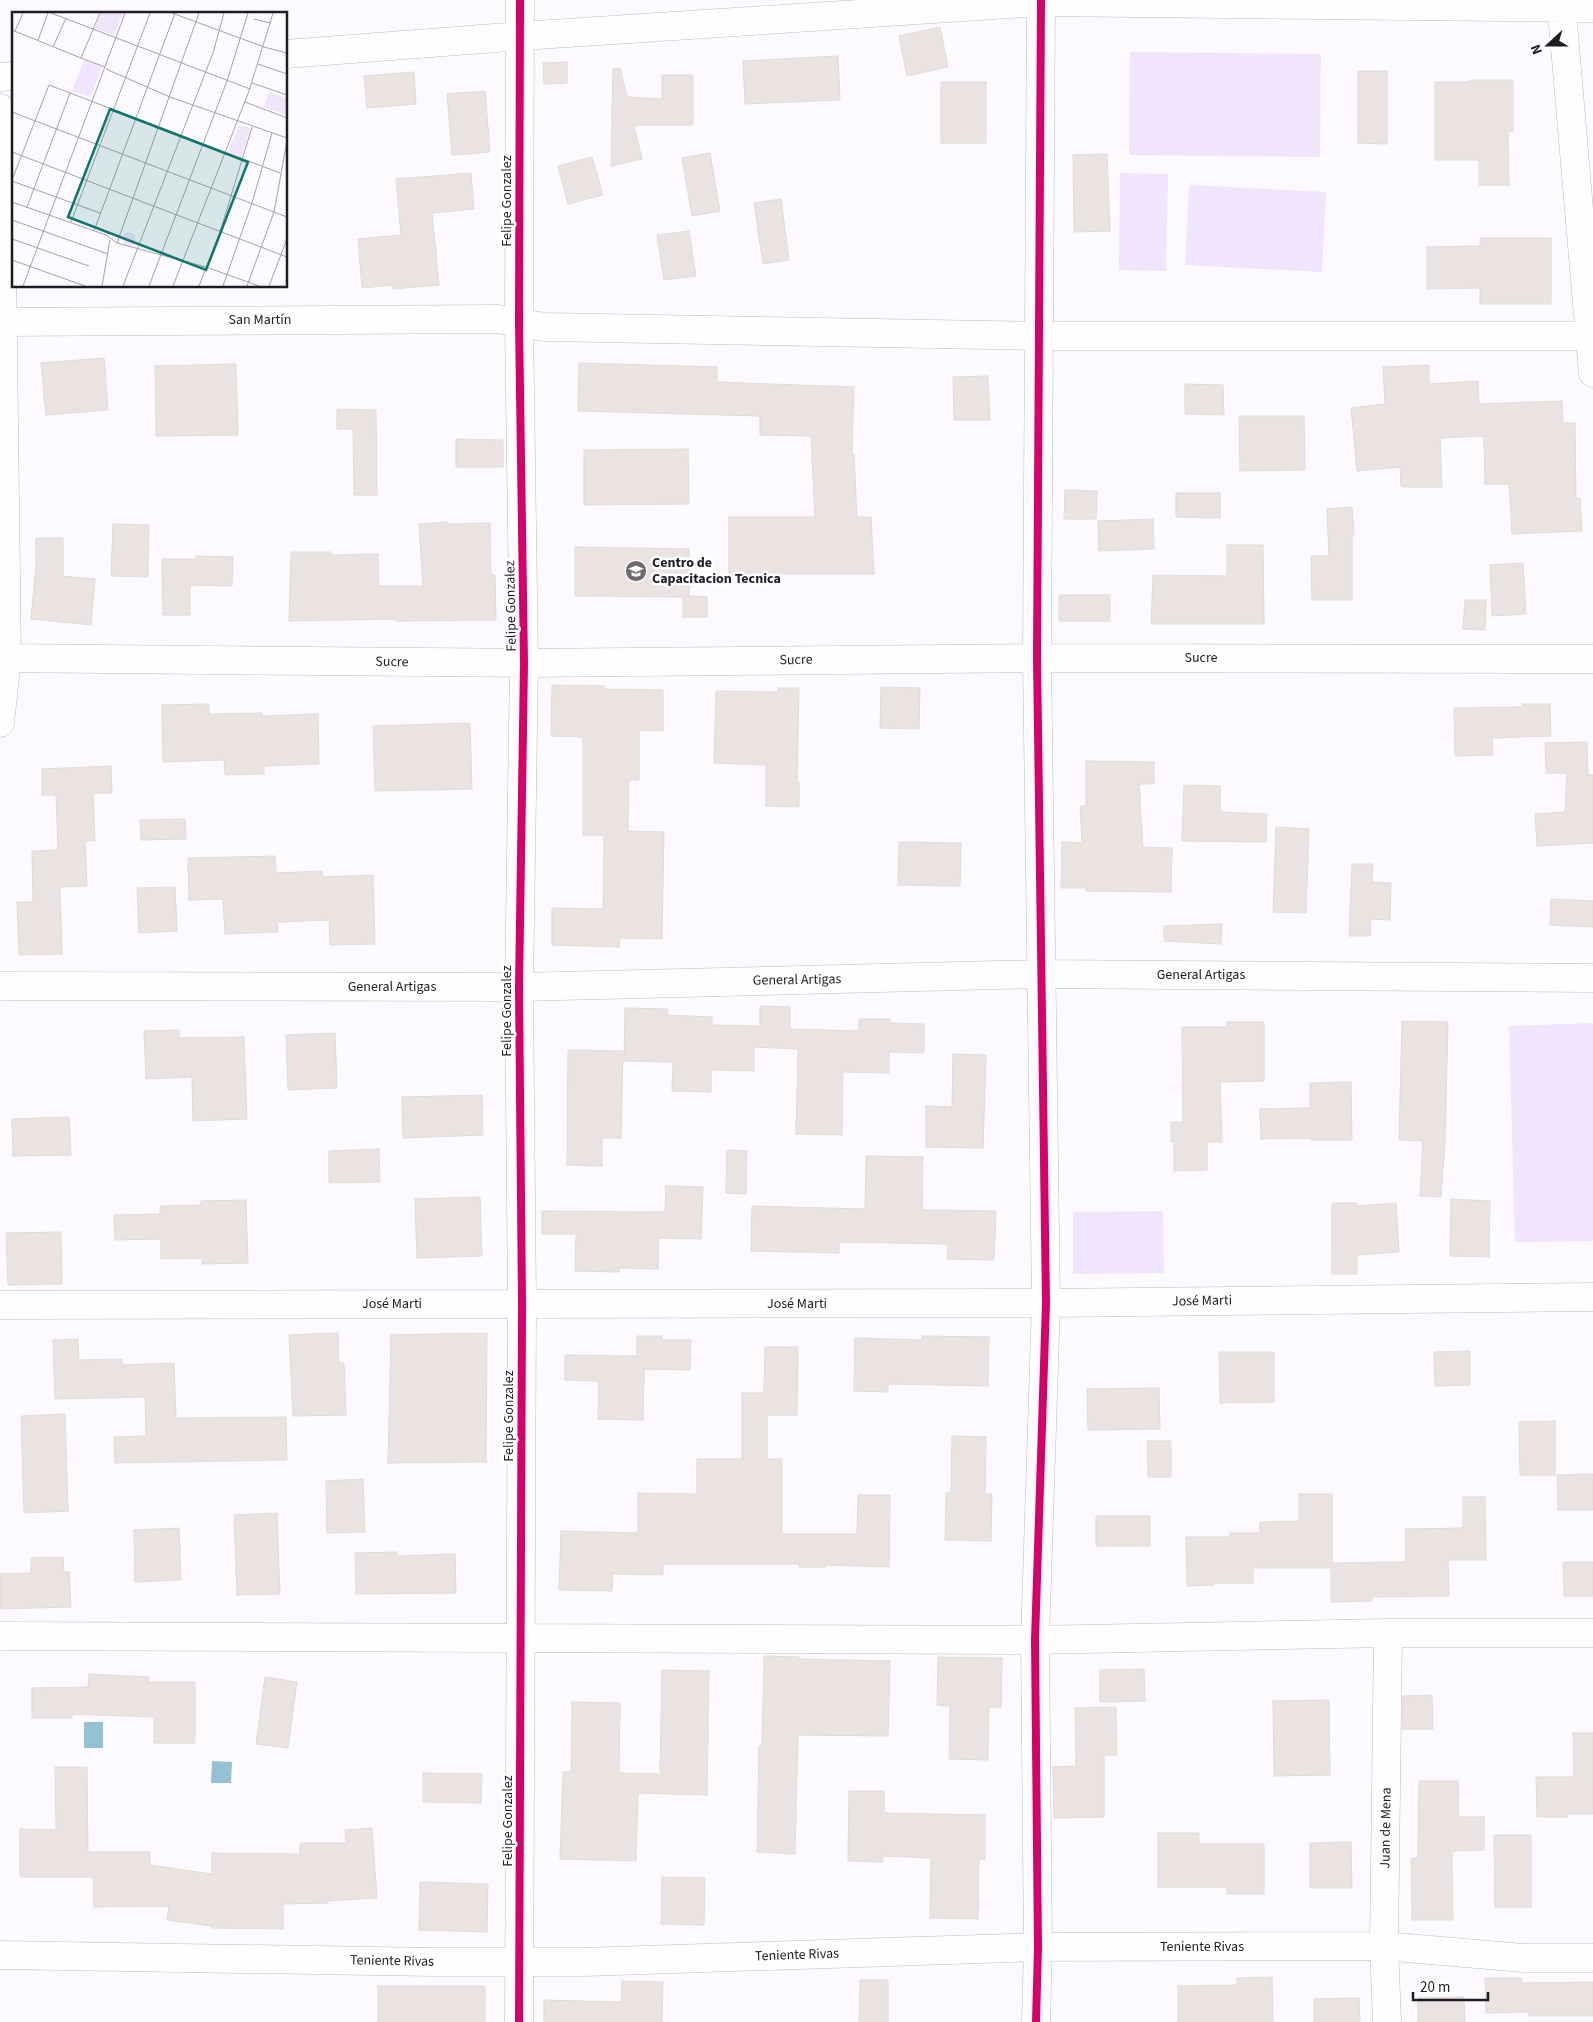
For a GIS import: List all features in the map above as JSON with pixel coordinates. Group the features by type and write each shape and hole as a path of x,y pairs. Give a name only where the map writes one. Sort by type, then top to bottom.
{"street":[{"name":"Felipe Gonzalez","path":"519,2022 522,1304 519,987 524,663 519,323 520,0"},
{"path":"1036,2022 1038,1947 1035,1640 1046,1303 1038,658 1041,1"},
{"path":"288,54 1041,1 1561,4 1593,8"},
{"path":"1561,4 1593,373"},
{"path":"0,108 4,658 0,723"},
{"name":"San Martín","path":"1,322 497,319 545,327 1039,336 1591,336"},
{"name":"Sucre","path":"4,658 524,663 1038,658 1593,659"},
{"name":"General Artigas","path":"0,986 519,987 1042,974 1593,978"},
{"name":"José Marti","path":"0,1305 1046,1303 1593,1297"},
{"path":"0,1636 1035,1640 1388,1633 1593,1633"},
{"name":"Juan de Mena","path":"1387,2022 1384,1946 1388,1633"},
{"name":"Teniente Rivas","path":"0,1955 594,1962 1038,1947 1384,1946 1523,1958 1593,1958"}],"shaded area":[{"path":"1130,52 1321,54 1320,157 1129,155"},
{"path":"1120,173 1168,174 1166,271 1119,270"},
{"path":"1189,185 1326,192 1322,272 1185,265"},
{"path":"1593,1023 1593,1241 1515,1242 1509,1026"},
{"path":"1163,1211 1164,1273 1073,1274 1073,1212"}],"water":[{"path":"84,1722 103,1722 103,1748 84,1748"},
{"path":"212,1761 232,1762 231,1783 211,1783"}],"building":[{"path":"940,27 948,67 907,76 899,36"},
{"path":"838,56 840,100 745,104 743,61"},
{"path":"567,62 567,83 544,84 543,63"},
{"path":"620,68 627,97 662,99 662,75 693,75 693,125 634,125 642,159 611,166 613,69"},
{"path":"1358,71 1387,71 1387,144 1358,143"},
{"path":"414,72 416,104 367,108 364,76"},
{"path":"1470,80 1513,80 1513,131 1508,131 1509,185 1479,185 1479,160 1435,160 1435,82 1470,82"},
{"path":"941,82 986,82 986,143 941,143"},
{"path":"485,91 490,152 452,155 447,94"},
{"path":"710,153 720,211 692,216 682,158"},
{"path":"1107,154 1110,231 1074,232 1073,155"},
{"path":"592,157 603,195 568,204 558,166"},
{"path":"471,173 474,209 432,213 439,285 393,289 392,285 362,288 358,239 401,235 396,179"},
{"path":"781,199 789,260 763,264 754,203"},
{"path":"689,231 696,276 664,280 657,235"},
{"path":"1480,238 1551,238 1551,304 1480,304 1480,288 1427,289 1427,247 1480,246"},
{"path":"104,358 108,410 46,415 41,363"},
{"path":"579,363 717,367 717,382 854,387 852,455 854,455 857,517 871,517 874,574 729,574 729,517 815,517 811,436 760,435 760,416 578,411"},
{"path":"236,364 238,435 156,436 155,366"},
{"path":"1429,365 1429,384 1478,381 1479,404 1562,401 1563,423 1575,423 1576,498 1580,498 1582,531 1512,534 1509,484 1485,484 1484,436 1440,438 1442,487 1401,487 1400,467 1357,471 1351,408 1385,404 1383,367"},
{"path":"988,376 990,420 954,420 953,377"},
{"path":"1185,384 1223,385 1224,415 1185,414"},
{"path":"337,409 376,410 377,495 354,495 353,429 337,429"},
{"path":"1239,416 1304,416 1305,470 1240,471"},
{"path":"456,439 503,440 503,467 456,467"},
{"path":"688,449 689,504 584,505 584,450"},
{"path":"1065,490 1097,491 1096,519 1064,519"},
{"path":"1176,493 1220,493 1220,518 1176,517"},
{"path":"1352,507 1354,536 1352,536 1352,600 1312,600 1311,556 1329,556 1327,509"},
{"path":"1153,519 1154,549 1099,551 1098,521"},
{"path":"448,522 448,524 490,523 491,575 495,575 496,620 289,621 291,552 331,552 331,555 378,554 379,586 423,586 419,524"},
{"path":"113,524 149,525 148,577 111,576"},
{"path":"36,538 63,538 63,576 95,579 91,625 31,619 36,564"},
{"path":"1227,545 1263,545 1264,624 1151,624 1153,575 1227,576"},
{"path":"575,547 689,549 689,596 707,597 707,617 683,617 683,597 575,596"},
{"path":"196,556 233,557 232,586 190,585 190,615 163,615 162,559 196,559"},
{"path":"1523,563 1526,614 1492,616 1490,565"},
{"path":"1059,595 1110,595 1110,621 1059,621"},
{"path":"1465,600 1486,600 1485,630 1463,629"},
{"path":"552,685 604,686 604,689 663,690 663,731 639,730 639,780 629,780 628,831 664,832 662,939 620,938 619,947 552,945 552,908 603,909 604,835 583,835 583,737 551,736"},
{"path":"881,687 920,688 919,729 880,728"},
{"path":"778,688 799,688 797,782 799,782 799,807 766,806 766,765 714,763 716,691 778,692"},
{"path":"209,704 209,714 262,713 262,716 318,714 319,764 264,766 264,774 225,775 224,760 163,762 162,705"},
{"path":"1522,704 1550,704 1551,736 1492,738 1493,755 1455,756 1454,708 1522,707"},
{"path":"470,723 472,789 375,791 373,726"},
{"path":"1587,742 1588,775 1593,775 1593,843 1537,846 1535,814 1565,812 1567,773 1546,773 1545,743"},
{"path":"1086,761 1154,762 1154,784 1139,784 1143,847 1172,848 1171,892 1086,891 1086,888 1061,888 1062,842 1082,843 1080,806 1086,806"},
{"path":"111,766 112,793 93,793 95,841 85,841 87,886 60,887 62,954 19,955 17,902 33,902 32,851 58,850 56,795 42,795 42,769"},
{"path":"1184,785 1220,786 1220,812 1267,814 1266,842 1182,841"},
{"path":"185,819 186,839 141,840 140,820"},
{"path":"1276,827 1309,829 1306,913 1273,912"},
{"path":"899,842 961,843 960,886 898,885"},
{"path":"275,856 276,873 322,871 323,877 373,875 375,944 330,945 329,920 277,922 278,932 225,934 223,899 189,900 188,858"},
{"path":"1352,864 1373,864 1372,882 1391,883 1390,920 1371,919 1370,936 1349,936"},
{"path":"175,887 177,931 139,933 137,888"},
{"path":"1551,899 1593,901 1593,927 1550,925"},
{"path":"1222,924 1221,944 1164,941 1164,926"},
{"path":"760,1006 790,1007 790,1029 859,1031 859,1019 890,1019 890,1023 924,1024 924,1053 889,1052 889,1073 843,1072 842,1135 796,1134 798,1049 754,1047 754,1071 711,1070 711,1092 672,1091 673,1062 624,1061 625,1008 668,1009 667,1015 712,1017 712,1025 760,1026"},
{"path":"1402,1021 1448,1022 1445,1142 1441,1197 1420,1196 1423,1141 1399,1140"},
{"path":"1227,1022 1264,1022 1264,1081 1220,1082 1222,1142 1207,1142 1207,1170 1174,1171 1174,1142 1171,1142 1171,1122 1183,1122 1182,1027 1227,1027"},
{"path":"179,1030 179,1038 244,1037 247,1119 193,1121 192,1077 146,1079 144,1031"},
{"path":"335,1033 337,1088 288,1090 286,1035"},
{"path":"568,1050 623,1051 621,1138 602,1138 602,1166 567,1165"},
{"path":"953,1054 986,1055 983,1148 926,1147 926,1106 952,1107"},
{"path":"1351,1082 1352,1140 1311,1140 1310,1138 1261,1139 1260,1109 1310,1108 1310,1083"},
{"path":"482,1095 483,1135 403,1138 402,1097"},
{"path":"69,1117 71,1155 13,1156 12,1119"},
{"path":"379,1149 380,1182 329,1183 329,1151"},
{"path":"727,1150 747,1151 746,1194 726,1193"},
{"path":"866,1156 923,1157 922,1210 996,1211 994,1260 947,1259 948,1244 839,1242 839,1253 751,1251 752,1206 865,1209"},
{"path":"666,1186 703,1187 701,1239 659,1238 658,1269 619,1268 619,1272 575,1271 576,1234 542,1234 542,1211 665,1212"},
{"path":"480,1197 482,1256 417,1258 415,1199"},
{"path":"1451,1199 1490,1201 1489,1257 1450,1256"},
{"path":"246,1200 248,1263 202,1264 202,1258 161,1259 161,1239 115,1240 114,1215 160,1214 160,1206 201,1205 201,1201"},
{"path":"1332,1203 1357,1203 1357,1206 1396,1203 1399,1252 1357,1255 1357,1274 1332,1274"},
{"path":"61,1232 62,1284 8,1285 6,1233"},
{"path":"338,1333 339,1363 344,1363 346,1415 293,1416 289,1335"},
{"path":"487,1333 486,1462 388,1463 391,1335"},
{"path":"637,1336 662,1336 662,1340 691,1340 690,1370 644,1369 643,1420 598,1419 599,1381 565,1380 565,1355 637,1356"},
{"path":"922,1336 989,1337 988,1386 888,1384 888,1392 854,1391 855,1338 922,1340"},
{"path":"78,1339 79,1360 122,1359 122,1365 174,1363 176,1418 286,1417 287,1460 115,1463 114,1437 146,1436 145,1397 55,1399 53,1340"},
{"path":"765,1347 798,1347 797,1415 767,1415 767,1459 782,1459 782,1534 857,1534 858,1495 890,1495 889,1567 826,1565 826,1567 799,1567 799,1564 663,1564 663,1575 613,1574 612,1591 559,1590 561,1531 638,1533 638,1493 697,1494 697,1459 742,1459 742,1393 764,1393"},
{"path":"1470,1351 1470,1385 1435,1386 1434,1352"},
{"path":"1219,1352 1274,1352 1274,1402 1220,1403"},
{"path":"1159,1388 1160,1429 1088,1430 1087,1389"},
{"path":"65,1414 68,1511 24,1513 21,1416"},
{"path":"1555,1421 1555,1475 1520,1475 1519,1422"},
{"path":"952,1436 986,1437 985,1494 992,1494 991,1541 945,1540 946,1493 951,1493"},
{"path":"1147,1441 1171,1441 1171,1477 1148,1477"},
{"path":"1593,1474 1593,1510 1558,1510 1557,1475"},
{"path":"363,1479 365,1532 327,1533 326,1481"},
{"path":"1299,1494 1332,1494 1332,1563 1406,1562 1405,1529 1463,1528 1463,1497 1485,1497 1486,1560 1448,1560 1449,1596 1372,1597 1372,1601 1331,1602 1331,1568 1253,1568 1253,1583 1214,1583 1214,1585 1187,1586 1186,1537 1230,1537 1230,1533 1260,1533 1260,1522 1299,1521"},
{"path":"277,1513 280,1594 237,1595 234,1515"},
{"path":"1096,1516 1150,1516 1150,1546 1096,1546"},
{"path":"179,1528 181,1580 135,1582 134,1530"},
{"path":"397,1552 397,1556 455,1554 456,1593 356,1594 355,1553"},
{"path":"63,1557 64,1572 69,1572 71,1607 0,1609 0,1574 31,1573 31,1558"},
{"path":"1563,1562 1593,1562 1593,1596 1564,1596"},
{"path":"764,1656 799,1657 799,1659 890,1661 888,1736 798,1735 795,1854 757,1852 759,1746 762,1746"},
{"path":"938,1657 1002,1658 1001,1707 989,1707 988,1760 949,1759 950,1706 937,1705"},
{"path":"1144,1669 1145,1701 1100,1702 1100,1670"},
{"path":"662,1670 709,1671 707,1795 638,1793 636,1861 560,1859 563,1772 571,1772 572,1702 620,1703 619,1773 660,1774"},
{"path":"89,1674 149,1677 149,1682 195,1682 195,1743 154,1743 154,1717 72,1714 72,1718 32,1718 32,1688 88,1687"},
{"path":"265,1677 297,1682 288,1748 256,1744"},
{"path":"1432,1695 1433,1729 1402,1729 1403,1696"},
{"path":"1329,1700 1330,1775 1274,1776 1273,1701"},
{"path":"1116,1707 1117,1755 1104,1755 1104,1817 1054,1818 1053,1767 1076,1766 1075,1708"},
{"path":"1573,1733 1593,1733 1593,1814 1568,1814 1568,1817 1537,1817 1536,1777 1574,1777"},
{"path":"55,1767 87,1767 88,1852 150,1852 150,1865 212,1874 212,1853 300,1854 300,1843 346,1843 345,1830 372,1828 377,1898 328,1901 328,1903 283,1904 283,1929 212,1928 212,1926 167,1920 169,1906 94,1907 93,1877 20,1877 20,1829 56,1830"},
{"path":"423,1773 482,1774 481,1803 423,1802"},
{"path":"1419,1781 1458,1781 1459,1817 1484,1817 1484,1850 1452,1851 1453,1920 1412,1920 1411,1858 1418,1858"},
{"path":"849,1791 884,1791 884,1813 985,1815 985,1859 979,1859 978,1919 930,1918 931,1858 883,1856 883,1862 848,1861"},
{"path":"1158,1833 1199,1833 1199,1844 1264,1844 1264,1894 1227,1894 1227,1887 1158,1887"},
{"path":"1494,1835 1531,1835 1531,1907 1495,1907"},
{"path":"1351,1842 1352,1888 1310,1888 1310,1843"},
{"path":"662,1877 705,1878 704,1925 661,1924"},
{"path":"420,1882 488,1884 487,1932 419,1930"},
{"path":"1272,1977 1273,2022 1178,2022 1178,1986 1237,1985 1237,1978"},
{"path":"1485,1978 1522,1978 1522,1983 1593,1982 1593,2016 1529,2016 1529,2012 1486,2013"},
{"path":"860,1980 888,1980 888,2022 859,2022"},
{"path":"622,1981 663,1982 662,2022 544,2022 544,2000 621,2002"},
{"path":"378,1986 485,1986 485,2022 378,2022"},
{"path":"1464,1997 1465,2022 1418,2022 1418,1998"},
{"path":"1359,1998 1360,2022 1314,2022 1314,1999"}],"cycle path":[{"path":"519,2022 522,1304 519,987 524,663 519,323 520,0"},
{"path":"1036,2022 1038,1947 1035,1640 1046,1303 1037,658 1041,0"}],"place":[{"name":"Centro de Capacitacion Tecnica","path":"636,571"}]}
